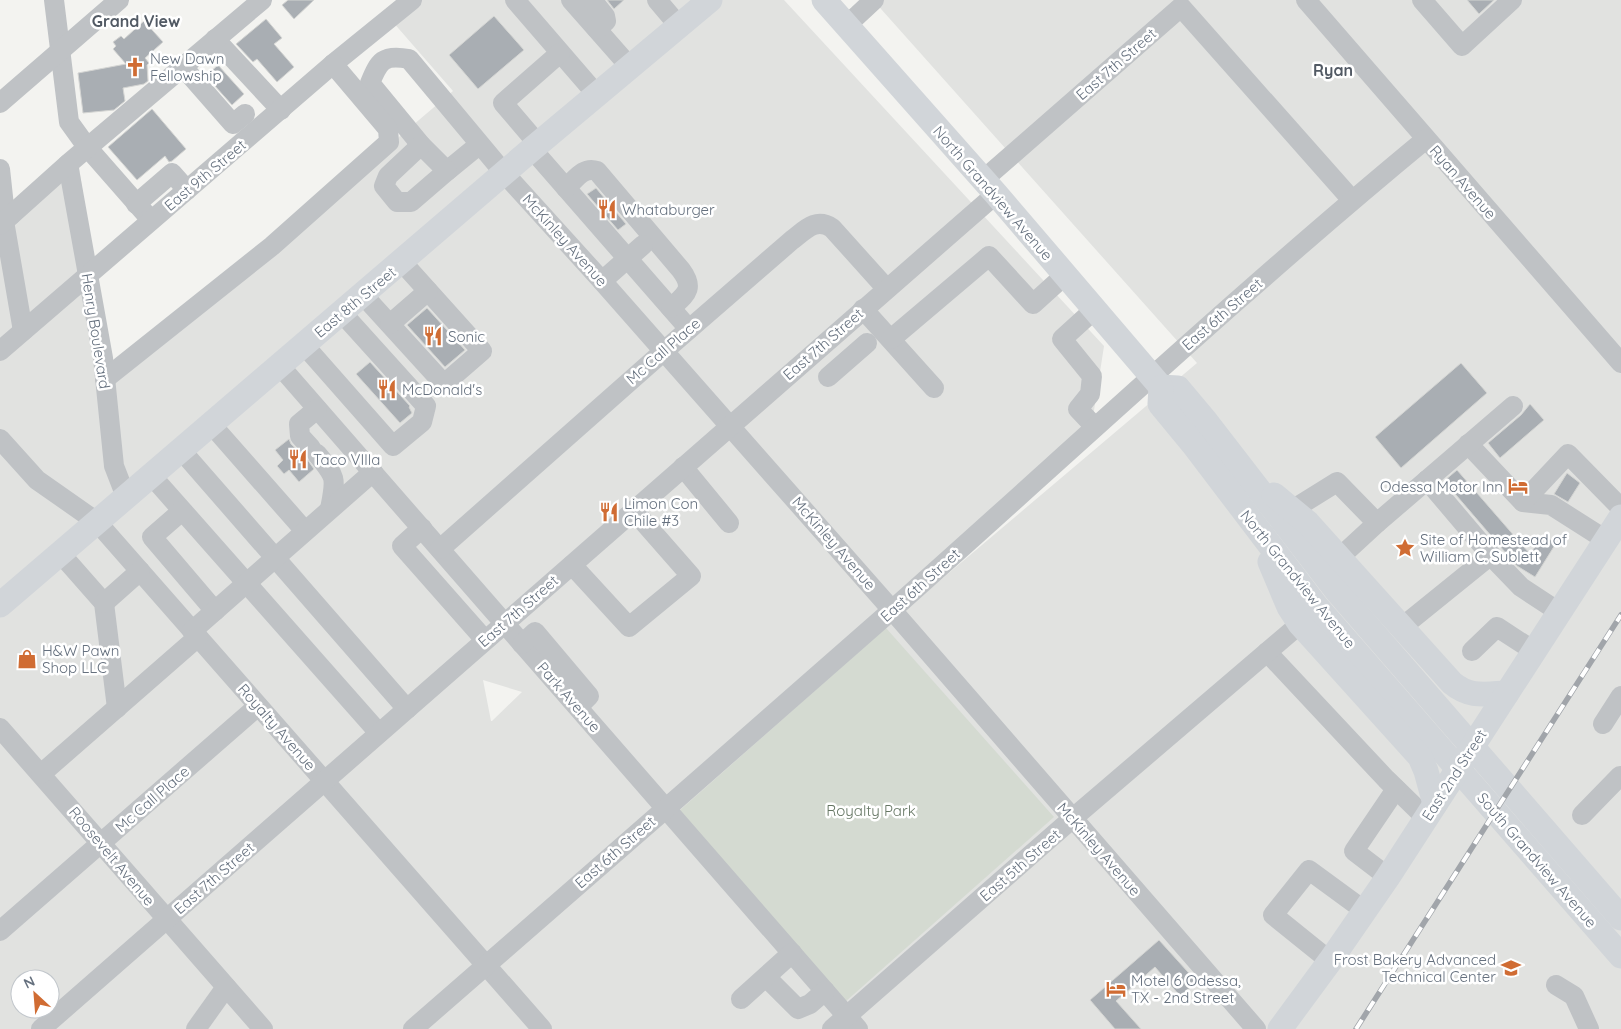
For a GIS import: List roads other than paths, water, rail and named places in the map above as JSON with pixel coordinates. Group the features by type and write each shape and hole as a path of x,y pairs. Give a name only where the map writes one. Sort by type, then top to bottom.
{"main road":[{"name":"North Grandview Avenue","path":"824,0 990,187 1156,381 1160,404 1312,601 1451,773"},
{"name":"East 8th Street","path":"0,605 679,26 700,3"},
{"name":"North Grandview Avenue","path":"1156,381 1178,388 1241,466 1337,591 1468,742"},
{"path":"1241,466 1308,523 1461,691 1472,694 1507,694"},
{"name":"East 2nd Street","path":"1280,1029 1388,877 1431,811 1451,773 1488,724 1621,517"},
{"path":"1254,525 1289,607 1300,624 1420,757 1426,771 1431,811"},
{"name":"South Grandview Avenue","path":"1468,742 1621,918"},
{"name":"South Grandview Avenue","path":"1451,773 1621,956"}],"street":[{"path":"54,0 69,122 151,220"},
{"path":"0,103 119,0"},
{"path":"5,220 68,164 262,0"},
{"name":"East 9th Street","path":"8,340 412,0"},
{"path":"515,0 597,95"},
{"path":"571,0 630,67"},
{"path":"592,0 605,16 606,21 597,29"},
{"path":"656,0 679,26"},
{"path":"846,26 874,0"},
{"name":"Ryan Avenue","path":"1306,0 1621,363"},
{"path":"1422,0 1462,46 1512,0"},
{"name":"East 7th Street","path":"41,1029 863,309 1181,7 1352,200"},
{"path":"215,40 281,110"},
{"path":"560,53 503,103 566,188 689,329"},
{"name":"McKinley Avenue","path":"388,105 370,83 378,64 393,56 408,59 505,174 664,350 1256,1029"},
{"path":"105,379 272,246 389,142 388,129 334,64"},
{"path":"183,67 233,124 266,94"},
{"path":"388,105 400,111 439,157 443,167"},
{"path":"388,105 421,145 443,167"},
{"path":"245,114 259,129"},
{"name":"East 6th Street","path":"413,1029 892,610 1094,427 1156,381 1352,200 1426,139"},
{"path":"421,145 388,176 384,186 397,202 411,202 443,167 480,144"},
{"name":"Henry Boulevard","path":"68,164 105,379 114,466 126,497"},
{"path":"0,169 5,220 8,340"},
{"path":"566,188 584,171 591,169 597,171 681,270 688,282 689,288 685,295 671,308"},
{"path":"136,204 172,173 187,190"},
{"name":"Mc Call Place","path":"440,549 664,350 792,240 811,226 825,223 832,228 886,288"},
{"path":"602,281 643,245"},
{"path":"891,339 988,256 1033,304 1065,275"},
{"path":"363,295 444,384 482,351 402,262"},
{"path":"390,324 428,291"},
{"path":"863,309 934,388"},
{"path":"1094,427 1078,408 1090,394 1092,376 1062,339 1095,309"},
{"path":"304,345 393,446 422,422 426,406 342,313"},
{"path":"826,342 845,361"},
{"path":"828,377 867,342"},
{"name":"Park Avenue","path":"280,366 825,991 846,1025"},
{"path":"1339,558 1513,406"},
{"path":"317,409 299,424 300,436 333,474 335,487 330,509"},
{"path":"211,424 305,532"},
{"path":"41,774 117,708 195,634 215,610 330,509 368,466 387,440"},
{"name":"Royalty Avenue","path":"2,443 37,480 97,522 542,1029"},
{"path":"1468,444 1523,502 1551,505 1606,540"},
{"path":"181,450 407,709"},
{"path":"1523,502 1568,454 1621,508"},
{"path":"683,467 729,523"},
{"path":"151,475 379,733"},
{"path":"1427,480 1521,587 1560,612"},
{"path":"1292,510 1337,482 1377,523"},
{"path":"572,565 629,627 691,576 634,510"},
{"path":"104,603 152,537 182,511"},
{"path":"422,528 402,546 485,640"},
{"path":"152,537 215,610"},
{"path":"60,553 104,603 117,708"},
{"path":"1402,627 1491,555"},
{"name":"East 5th Street","path":"846,1025 1073,818 1300,624"},
{"path":"1472,651 1497,627 1534,651"},
{"path":"1267,652 1396,789 1431,811"},
{"path":"1603,724 1621,696"},
{"name":"Mc Call Place","path":"0,931 258,706"},
{"name":"Roosevelt Avenue","path":"0,728 102,842 166,920 263,1029"},
{"path":"1582,815 1621,776"},
{"path":"1388,877 1354,851 1396,789"},
{"path":"1330,960 1273,915 1309,870 1365,911"},
{"path":"741,999 792,953"},
{"path":"766,977 798,1009 810,1004 825,991"},
{"path":"1556,985 1574,996 1577,1000 1589,1029"},
{"path":"196,1029 226,987"}],"railway":[{"path":"1356,1029 1621,615"}],"place":[{"name":"New Dawn Fellowship","path":"135,67"},
{"name":"Whataburger","path":"607,209"},
{"name":"Sonic","path":"433,336"},
{"name":"McDonald's","path":"387,389"},
{"name":"Taco VIlla","path":"298,459"},
{"name":"Odessa Motor Inn","path":"1518,486"},
{"name":"Limon Con Chile #3","path":"609,512"},
{"name":"Site of Homestead of William C. Sublett","path":"1405,548"},
{"name":"H&W Pawn Shop LLC","path":"27,659"},
{"name":"Frost Bakery Advanced Technical Center","path":"1511,968"},
{"name":"Motel 6 Odessa, TX - 2nd Street","path":"1116,989"}],"district":[{"name":"Grand View","path":"136,21"},
{"name":"Ryan","path":"1333,70"}],"park label":[{"name":"Royalty Park","path":"871,810"}]}
